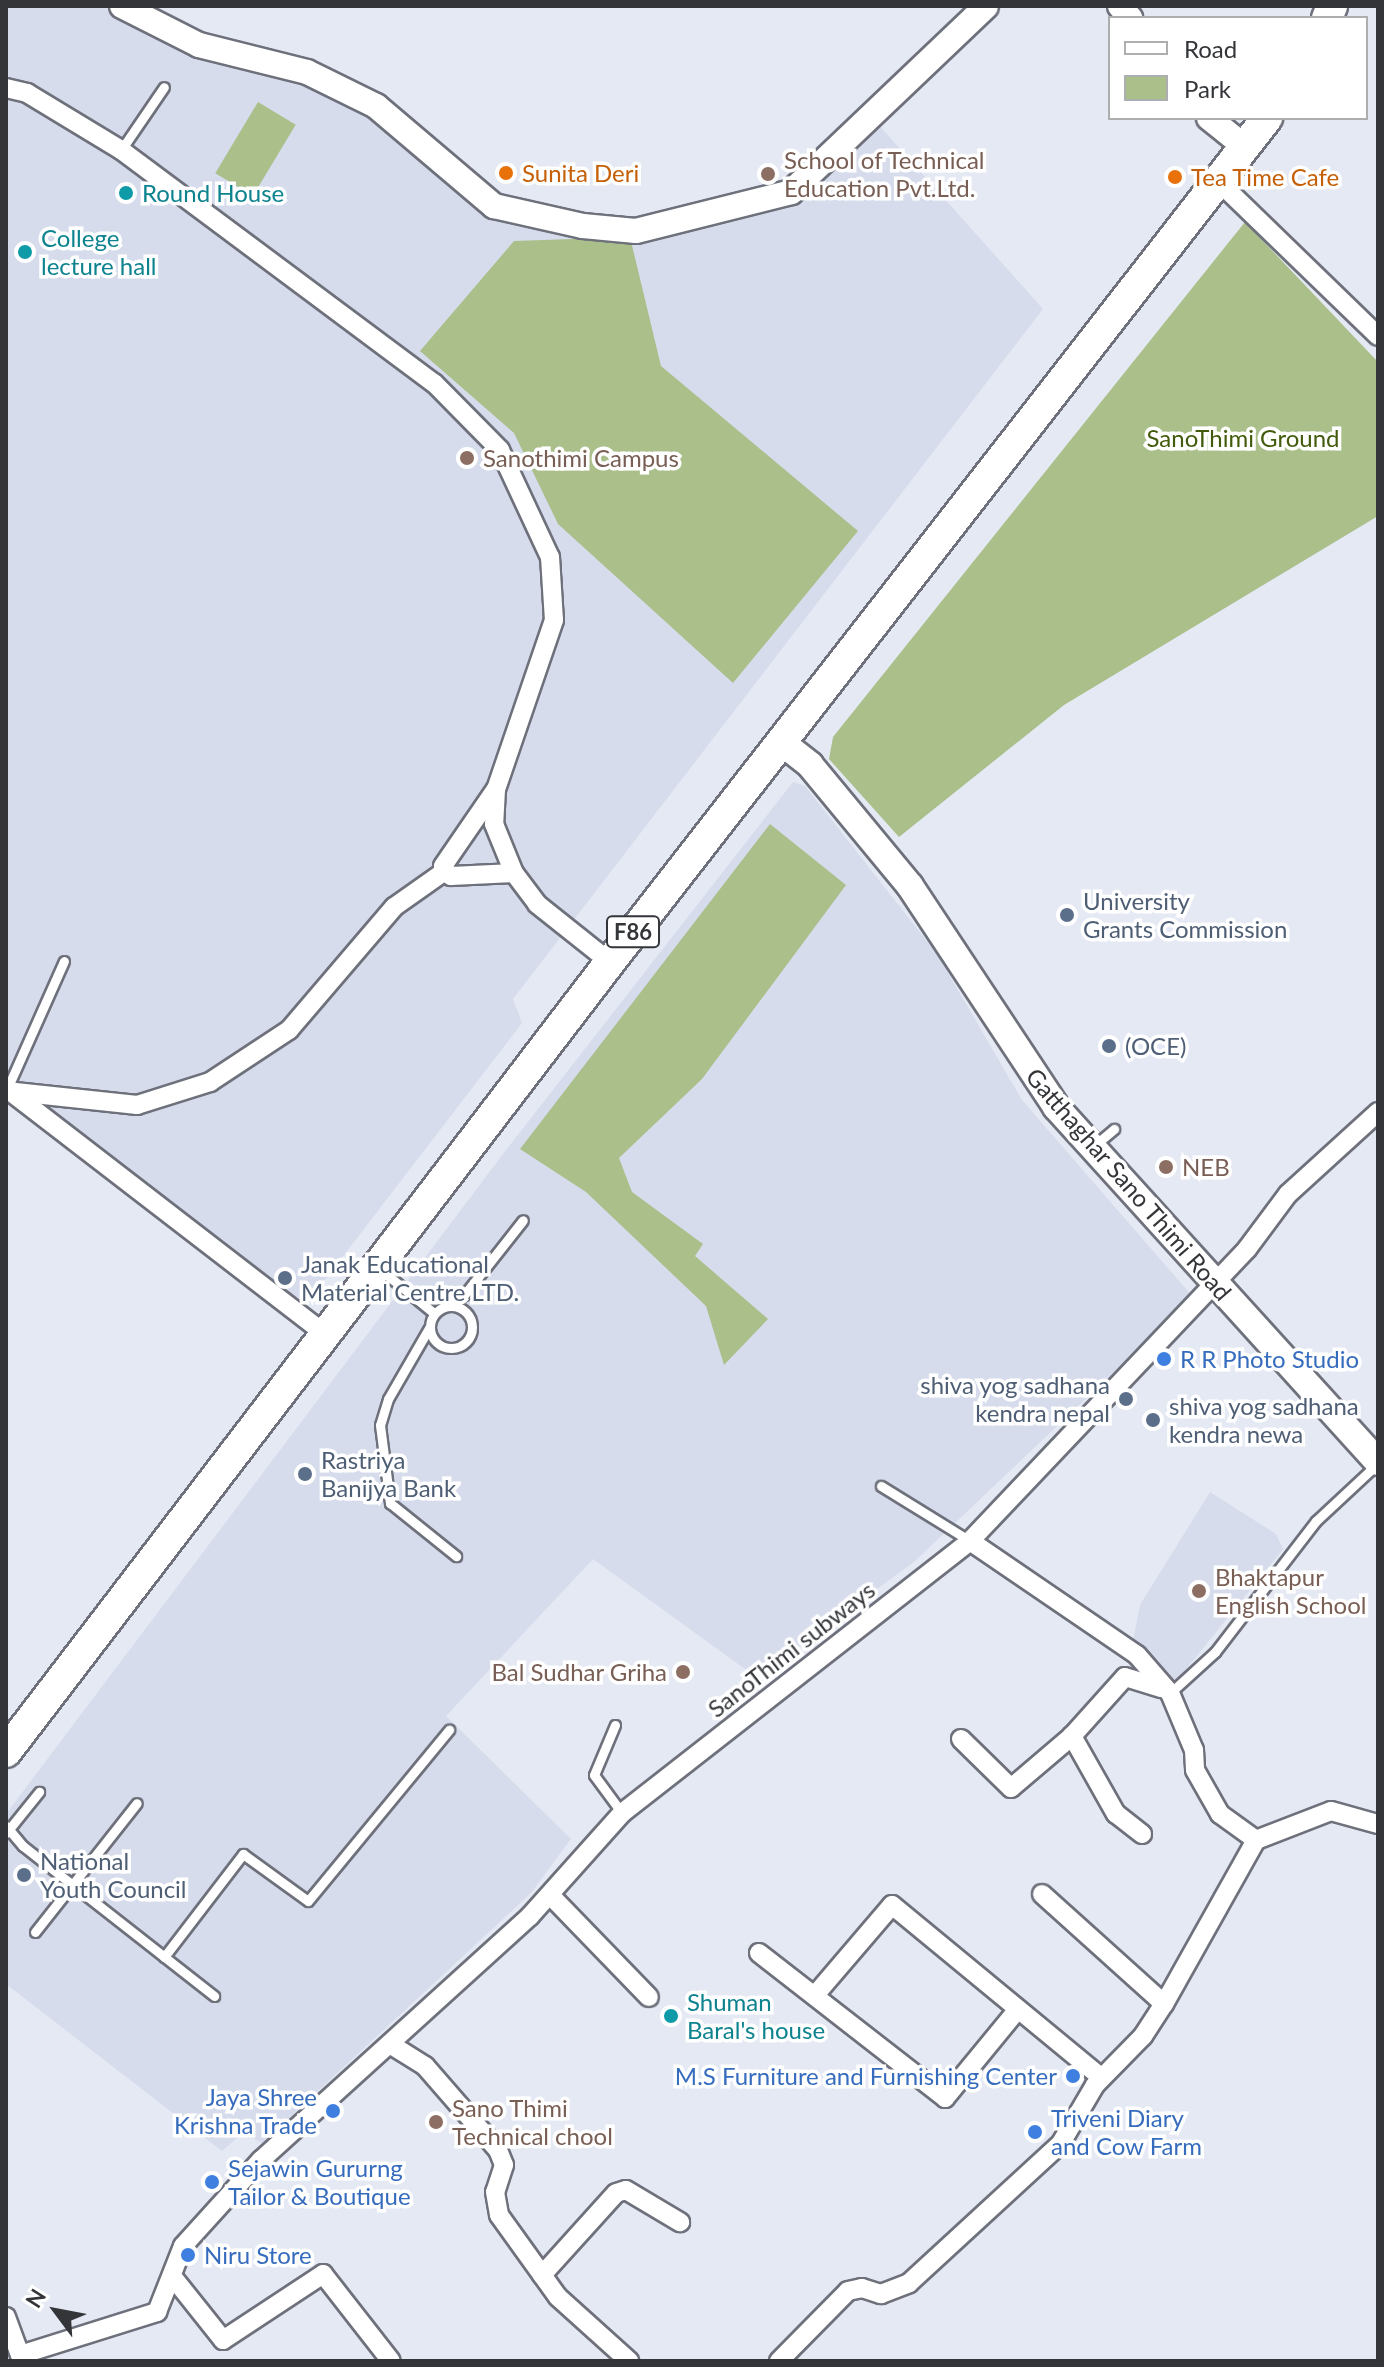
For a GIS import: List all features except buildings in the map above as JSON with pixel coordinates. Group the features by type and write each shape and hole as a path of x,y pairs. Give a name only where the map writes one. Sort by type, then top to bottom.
{"main road":[{"name":"F86","path":"6,1752 610,962 1265,120"},
{"name":"Gatthaghar Sano Thimi Road","path":"781,742 810,765 910,886 1020,1058 1212,1283 1378,1462"}],"street":[{"path":"122,6 199,45 307,72 376,106 494,206 583,226 636,231 791,192 986,6"},
{"path":"6,88 27,93 121,150 434,383 500,450 550,557 554,620 496,789 443,866 451,876 514,873"},
{"path":"1212,120 1244,146"},
{"path":"1217,180 1378,336"},
{"path":"496,789 494,824 514,873 537,904 610,962"},
{"path":"6,1089 94,1104 137,1105 210,1082 289,1030 394,907 445,871"},
{"path":"6,1089 324,1333"},
{"name":"SanoThimi subways","path":"16,2358 146,2320 168,2295 183,2246 200,2223 261,2160 393,2046 550,1895 575,1861 622,1813 970,1541 1247,1249 1288,1194 1378,1112"},
{"path":"970,1541 1137,1655 1170,1693 1194,1750 1195,1770 1220,1814 1256,1840"},
{"path":"961,1739 1011,1788 1072,1736 1125,1677 1170,1693"},
{"path":"1072,1736 1116,1814 1142,1834"},
{"path":"779,2361 848,2291 862,2288 881,2294 909,2283 1061,2143 1101,2077 1143,2036 1164,2004 1256,1840 1331,1811 1378,1824"},
{"path":"1042,1894 1164,2004"},
{"path":"550,1895 649,1997"},
{"path":"816,1994 892,1905 1101,2077"},
{"path":"759,1953 816,1994 945,2098 1018,2009"},
{"path":"393,2046 425,2066 498,2150 504,2165 495,2204 558,2297 629,2361"},
{"path":"542,2275 616,2193 626,2190 680,2222"},
{"path":"172,2276 223,2340 323,2274 391,2361"},
{"path":"6,2317 16,2358"}],"lane":[{"path":"121,150 164,87"},
{"path":"6,1089 64,961"},
{"path":"1093,1146 1114,1129"},
{"path":"456,1556 390,1503 380,1425 388,1399 429,1328 434,1313 464,1295 523,1220"},
{"path":"376,1266 434,1313"},
{"path":"429,1328 435,1341 448,1348 468,1340 473,1327 468,1313 448,1306"},
{"path":"1170,1693 1215,1652 1316,1521 1378,1462"},
{"path":"881,1486 970,1541"},
{"path":"615,1725 594,1775 622,1813"},
{"path":"164,1957 243,1854 308,1901 449,1730"},
{"path":"39,1792 7,1829 23,1846 214,1996"},
{"path":"35,1932 137,1803"}],"shaded area":[{"name":"Sanothimi Campus","path":"6,6 107,6 194,52 302,76 368,110 491,213 584,234 768,206 876,122 1043,309 513,999 522,1023 311,1298 295,1297 6,1086"},
{"path":"793,782 805,786 937,954 1022,1100 1193,1297 914,1562 756,1677 593,1559 446,1716 571,1839 531,1893 262,2143 243,2133 222,2151 6,1984 6,1814 506,1150"},
{"name":"Bhaktapur English School","path":"1210,1492 1276,1534 1283,1549 1171,1688 1132,1646 1140,1605"}],"green space":[{"path":"258,102 296,125 253,196 215,173"},
{"name":"SanoThimi Ground","path":"1245,222 1378,362 1378,516 1064,705 899,837 829,759 833,737"},
{"path":"630,237 661,366 858,531 733,683 558,524 514,433 420,351 514,241"},
{"path":"770,824 846,885 702,1079 619,1158 632,1192 703,1244 695,1256 768,1319 724,1365 706,1306 586,1192 520,1149"}],"place":[{"name":"Sunita Deri","path":"506,173"},
{"name":"School of Technical Education Pvt.Ltd.","path":"768,174"},
{"name":"Tea Time Cafe","path":"1175,177"},
{"name":"Round House","path":"126,193"},
{"name":"College lecture hall","path":"25,252"},
{"name":"Sanothimi Campus","path":"467,458"},
{"name":"University Grants Commission","path":"1067,915"},
{"name":"(OCE)","path":"1109,1046"},
{"name":"NEB","path":"1166,1167"},
{"name":"Janak Educational Material Centre LTD.","path":"285,1278"},
{"name":"R R Photo Studio","path":"1164,1359"},
{"name":"shiva yog sadhana kendra nepal","path":"1126,1399"},
{"name":"shiva yog sadhana kendra newa","path":"1153,1420"},
{"name":"Rastriya Banijya Bank","path":"305,1474"},
{"name":"Bhaktapur English School","path":"1199,1591"},
{"name":"Bal Sudhar Griha","path":"683,1672"},
{"name":"National Youth Council","path":"24,1875"},
{"name":"Shuman Baral's house","path":"671,2016"},
{"name":"M.S Furniture and Furnishing Center","path":"1073,2076"},
{"name":"Jaya Shree Krishna Trade","path":"333,2111"},
{"name":"Sano Thimi Technical chool","path":"436,2122"},
{"name":"Triveni Diary and Cow Farm","path":"1035,2132"},
{"name":"Sejawin Gururng Tailor & Boutique","path":"212,2182"},
{"name":"Niru Store","path":"188,2255"}]}
